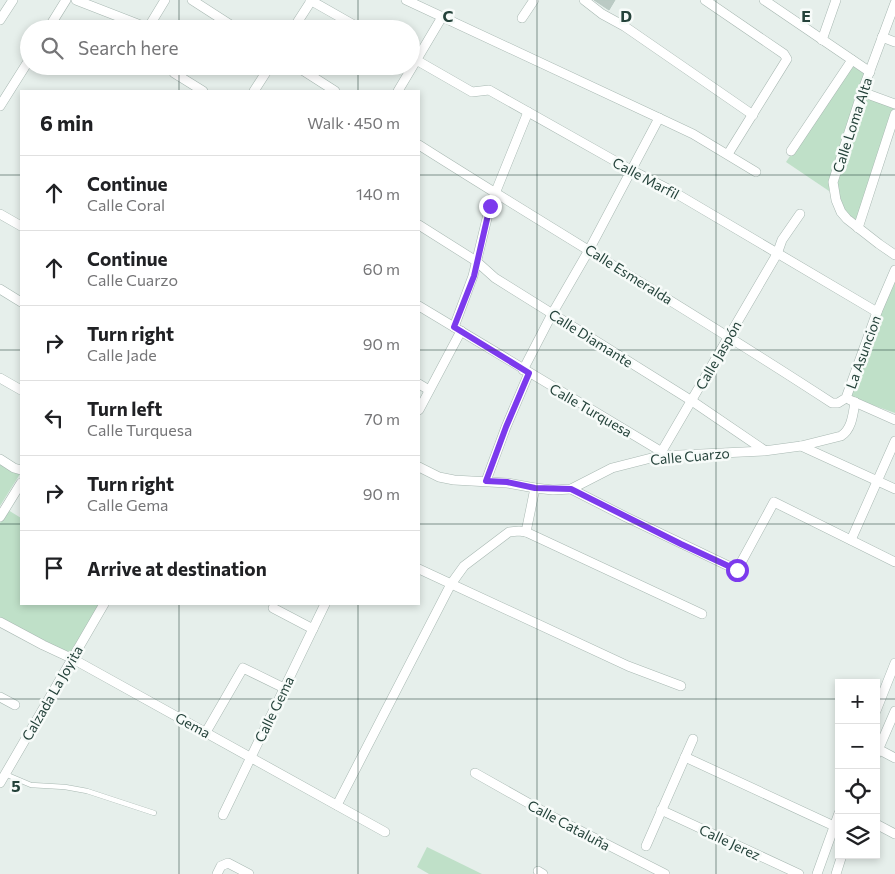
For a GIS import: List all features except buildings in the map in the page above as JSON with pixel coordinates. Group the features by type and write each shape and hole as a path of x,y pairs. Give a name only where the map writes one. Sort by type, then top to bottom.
{"street":[{"path":"1,18 13,0"},
{"path":"54,20 66,0"},
{"path":"76,0 127,20"},
{"path":"153,20 165,0"},
{"path":"192,0 223,20"},
{"path":"299,20 311,0 345,20"},
{"path":"406,0 659,118 728,154 756,172"},
{"path":"522,18 534,0"},
{"path":"584,0 753,115"},
{"path":"705,0 786,56 787,59 728,154"},
{"path":"764,0 870,72"},
{"path":"822,40 836,0"},
{"name":"Calle Loma Alta","path":"895,3 862,92 834,182 836,200 841,212 858,228 895,255"},
{"path":"420,50 442,17"},
{"path":"882,37 895,42"},
{"path":"791,151 852,60"},
{"name":"Calle Marfil","path":"420,62 472,92 490,90 631,170 672,191 877,312"},
{"path":"0,106 20,74"},
{"path":"176,75 201,90"},
{"path":"255,90 264,75"},
{"path":"310,75 333,90"},
{"path":"398,90 406,75"},
{"path":"862,92 895,104"},
{"path":"420,408 457,329 469,290 484,224 528,112"},
{"path":"858,228 895,114"},
{"path":"486,481 526,371 552,314 589,250 659,118"},
{"name":"Calle Esmeralda","path":"420,146 495,194 729,336 832,402 846,401 895,420"},
{"path":"0,214 20,225"},
{"name":"Calle Jaspón","path":"660,454 777,254 782,240 800,214"},
{"name":"Calle Diamante","path":"420,226 476,261 495,278 692,401 764,451"},
{"name":"La Asuncion","path":"846,401 877,312 895,270"},
{"path":"0,290 20,301"},
{"name":"Calle Turquesa","path":"420,307 660,454"},
{"path":"0,378 20,389"},
{"path":"420,385 429,390"},
{"name":"Calle Cuarzo","path":"420,467 439,477 454,480 507,482 535,488 571,489 612,468 660,454 764,451 801,446 841,436 847,432 846,401"},
{"path":"851,540 895,441"},
{"path":"801,446 895,489"},
{"path":"0,459 20,470"},
{"path":"0,517 20,486"},
{"path":"526,532 535,488"},
{"path":"571,489 673,541 737,570 774,502 895,562"},
{"path":"337,805 451,584 464,566 510,532 526,532 702,614"},
{"path":"420,569 628,666 681,686"},
{"name":"Calzada La Joyita","path":"0,783 103,605"},
{"name":"Calle Gema","path":"222,815 325,605"},
{"path":"274,608 313,629"},
{"name":"Gema","path":"0,622 43,646 73,659 385,832"},
{"path":"880,702 895,663"},
{"path":"206,732 243,668 284,688"},
{"path":"0,697 15,705"},
{"path":"880,744 895,711"},
{"path":"646,846 693,739"},
{"path":"880,752 895,758"},
{"path":"685,757 834,826"},
{"name":"Calle Cataluña","path":"475,773 553,817 665,874"},
{"name":"Calle Jerez","path":"661,810 799,874"},
{"path":"817,874 839,814"},
{"path":"880,826 895,834"},
{"path":"837,873 841,859"},
{"path":"217,874 221,866 228,863 249,874"}],"lane":[{"path":"5,774 32,785 87,791 154,813"}],"green space":[{"path":"852,64 867,73 829,191 786,162"},
{"path":"863,95 894,106 857,224 846,213 838,199 836,183"},
{"path":"895,277 895,413 850,397"},
{"path":"0,462 20,474 0,506"},
{"path":"8,510 20,517 20,605 98,605 71,654 0,619 0,523"},
{"path":"427,847 482,874 429,874 417,867"}],"route":[{"path":"490,206 484,224 474,276 454,327 529,373 486,481 507,482 553,490 571,489 737,570"}]}
